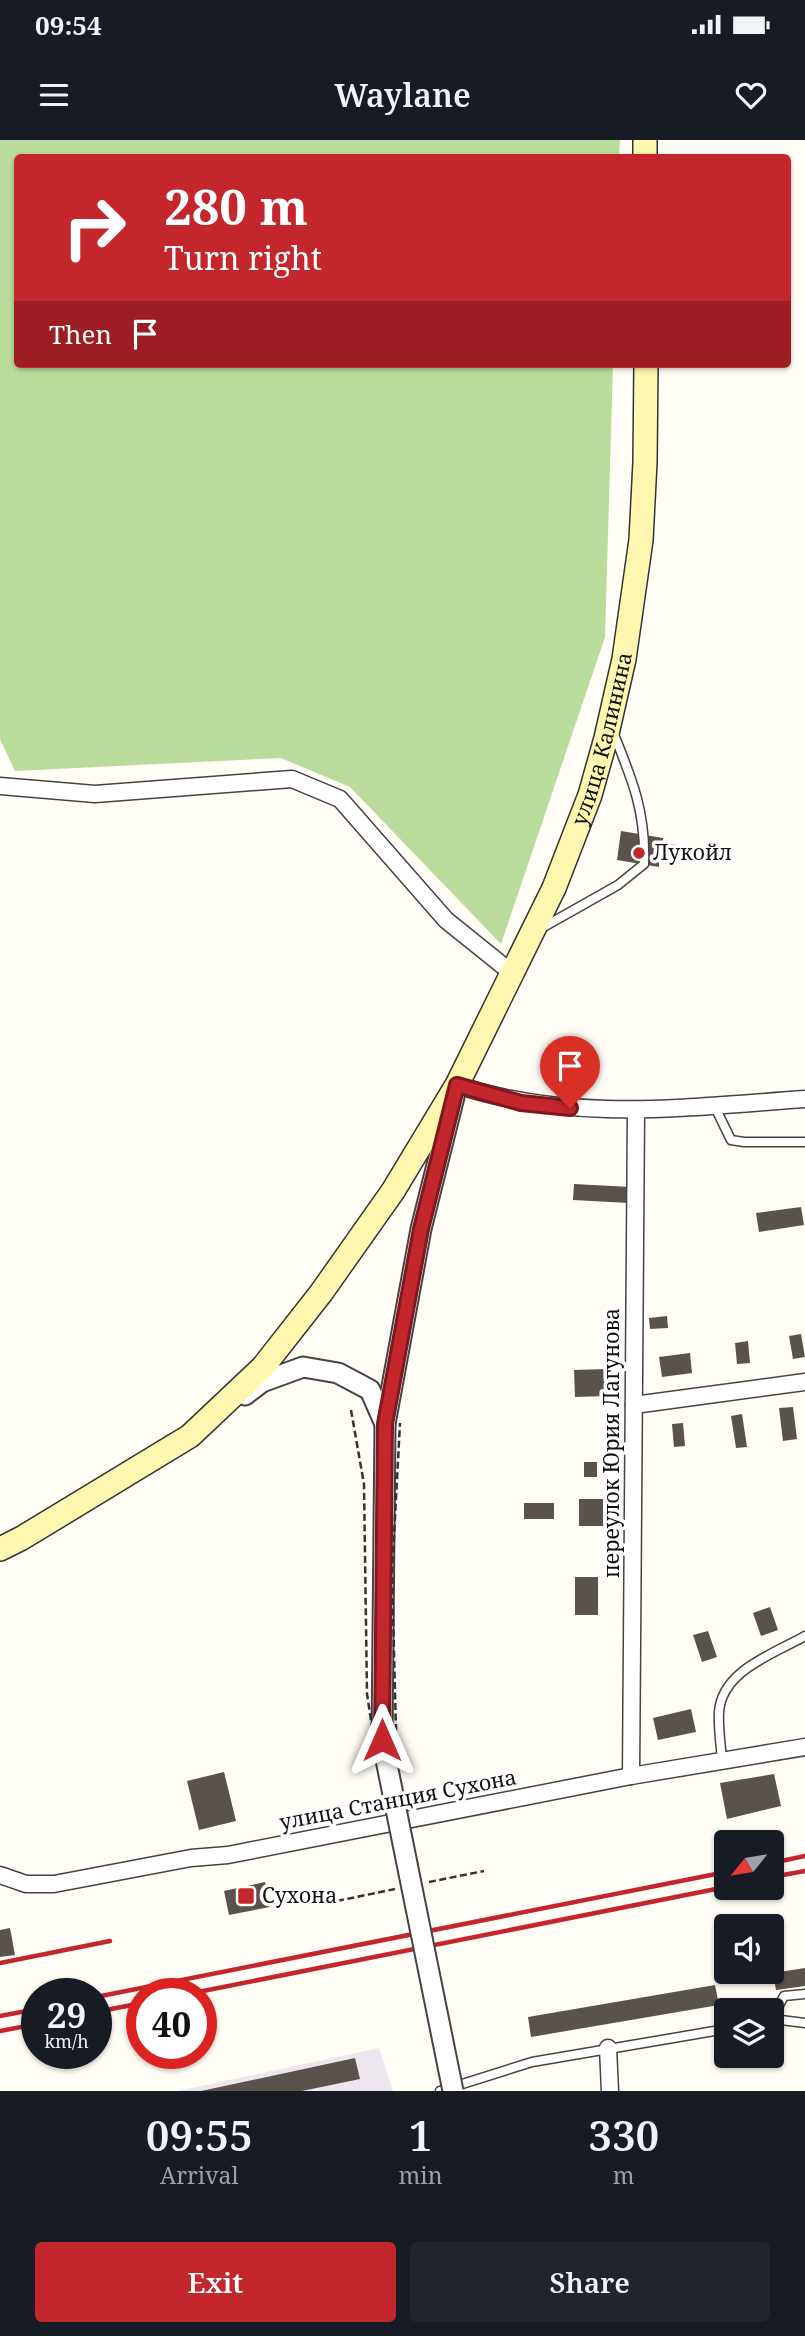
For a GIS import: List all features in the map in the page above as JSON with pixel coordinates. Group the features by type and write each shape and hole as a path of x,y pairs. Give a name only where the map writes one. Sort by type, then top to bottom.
{"main road":[{"name":"улица Калинина","path":"0,1549 190,1436 263,1367 321,1293 393,1191 457,1085 554,888 590,794 609,724 624,659 641,540 646,368"}],"street":[{"path":"2,782 95,794 292,779 340,799 446,920 512,973"},
{"path":"453,2091 382,1740 392,1423 421,1229 457,1085 521,1103 587,1110 636,1110 805,1099"},
{"name":"переулок Юрия Лагунова","path":"631,1776 636,1110"},
{"path":"190,1436 262,1382 303,1367 338,1373 370,1390 392,1423"},
{"path":"634,1405 805,1382"},
{"name":"улица Станция Сухона","path":"0,1875 26,1884 54,1884 191,1858 228,1855 631,1776 805,1746"},
{"path":"608,2048 610,2091"}],"lane":[{"path":"532,933 618,885 644,864 645,835 635,786 609,724"},
{"path":"714,1105 731,1140 805,1142"},
{"path":"722,1761 719,1712 722,1694 730,1682 744,1670 805,1636"},
{"path":"783,1998 805,1994"},
{"path":"784,2020 805,2023"},
{"path":"440,2091 532,2062 714,2031"}],"path":[{"path":"392,1423 396,1740"},
{"path":"337,1901 484,1871"}],"shaded area":[{"path":"379,2048 393,2091 178,2091"}],"green space":[{"path":"0,140 620,140 619,154 14,154 14,368 613,368 605,637 501,944 350,787 281,758 15,771 0,739"}],"building":[{"path":"621,831 663,838 663,843 678,845 674,865 659,862 659,867 617,860"},
{"path":"574,1184 630,1187 629,1203 573,1200"},
{"path":"801,1207 804,1225 759,1232 756,1213"},
{"path":"667,1316 668,1328 650,1329 649,1318"},
{"path":"801,1334 805,1357 793,1359 789,1336"},
{"path":"748,1341 750,1363 737,1364 735,1343"},
{"path":"690,1353 692,1373 662,1377 659,1357"},
{"path":"606,1369 607,1396 575,1397 574,1370"},
{"path":"793,1407 797,1439 783,1441 779,1408"},
{"path":"742,1414 747,1447 736,1448 731,1416"},
{"path":"683,1423 685,1446 674,1447 672,1424"},
{"path":"584,1462 597,1462 597,1477 584,1477"},
{"path":"579,1499 603,1499 603,1526 579,1526"},
{"path":"524,1503 554,1503 554,1519 524,1519"},
{"path":"575,1577 598,1577 598,1615 575,1615"},
{"path":"770,1607 778,1630 761,1636 753,1613"},
{"path":"708,1631 717,1657 702,1662 693,1635"},
{"path":"691,1709 696,1732 658,1740 653,1718"},
{"path":"224,1772 236,1821 199,1830 187,1781"},
{"path":"774,1774 781,1806 727,1819 720,1783"},
{"path":"265,1882 270,1907 229,1915 224,1891"},
{"path":"10,1928 15,1955 0,1957 0,1930"},
{"path":"805,1968 805,1986 776,1990 775,1984 784,1984 784,1971"},
{"path":"715,1985 718,1998 714,1998 714,2006 531,2037 528,2017"},
{"path":"355,2058 360,2079 302,2091 201,2091"}],"railway":[{"path":"784,1860 805,1856"},
{"path":"784,1875 805,1871"},
{"path":"112,1994 714,1874"},
{"path":"217,1988 714,1889"},
{"path":"0,1963 110,1941"},
{"path":"112,2009 126,2006"},
{"path":"0,2016 21,2012"},
{"path":"0,2031 21,2027"}],"place":[{"name":"Лукойл","path":"639,853"},
{"name":"Сухона","path":"246,1896"}],"route":[{"path":"382,1740 385,1424 421,1229 457,1085 521,1103 570,1108"}]}
